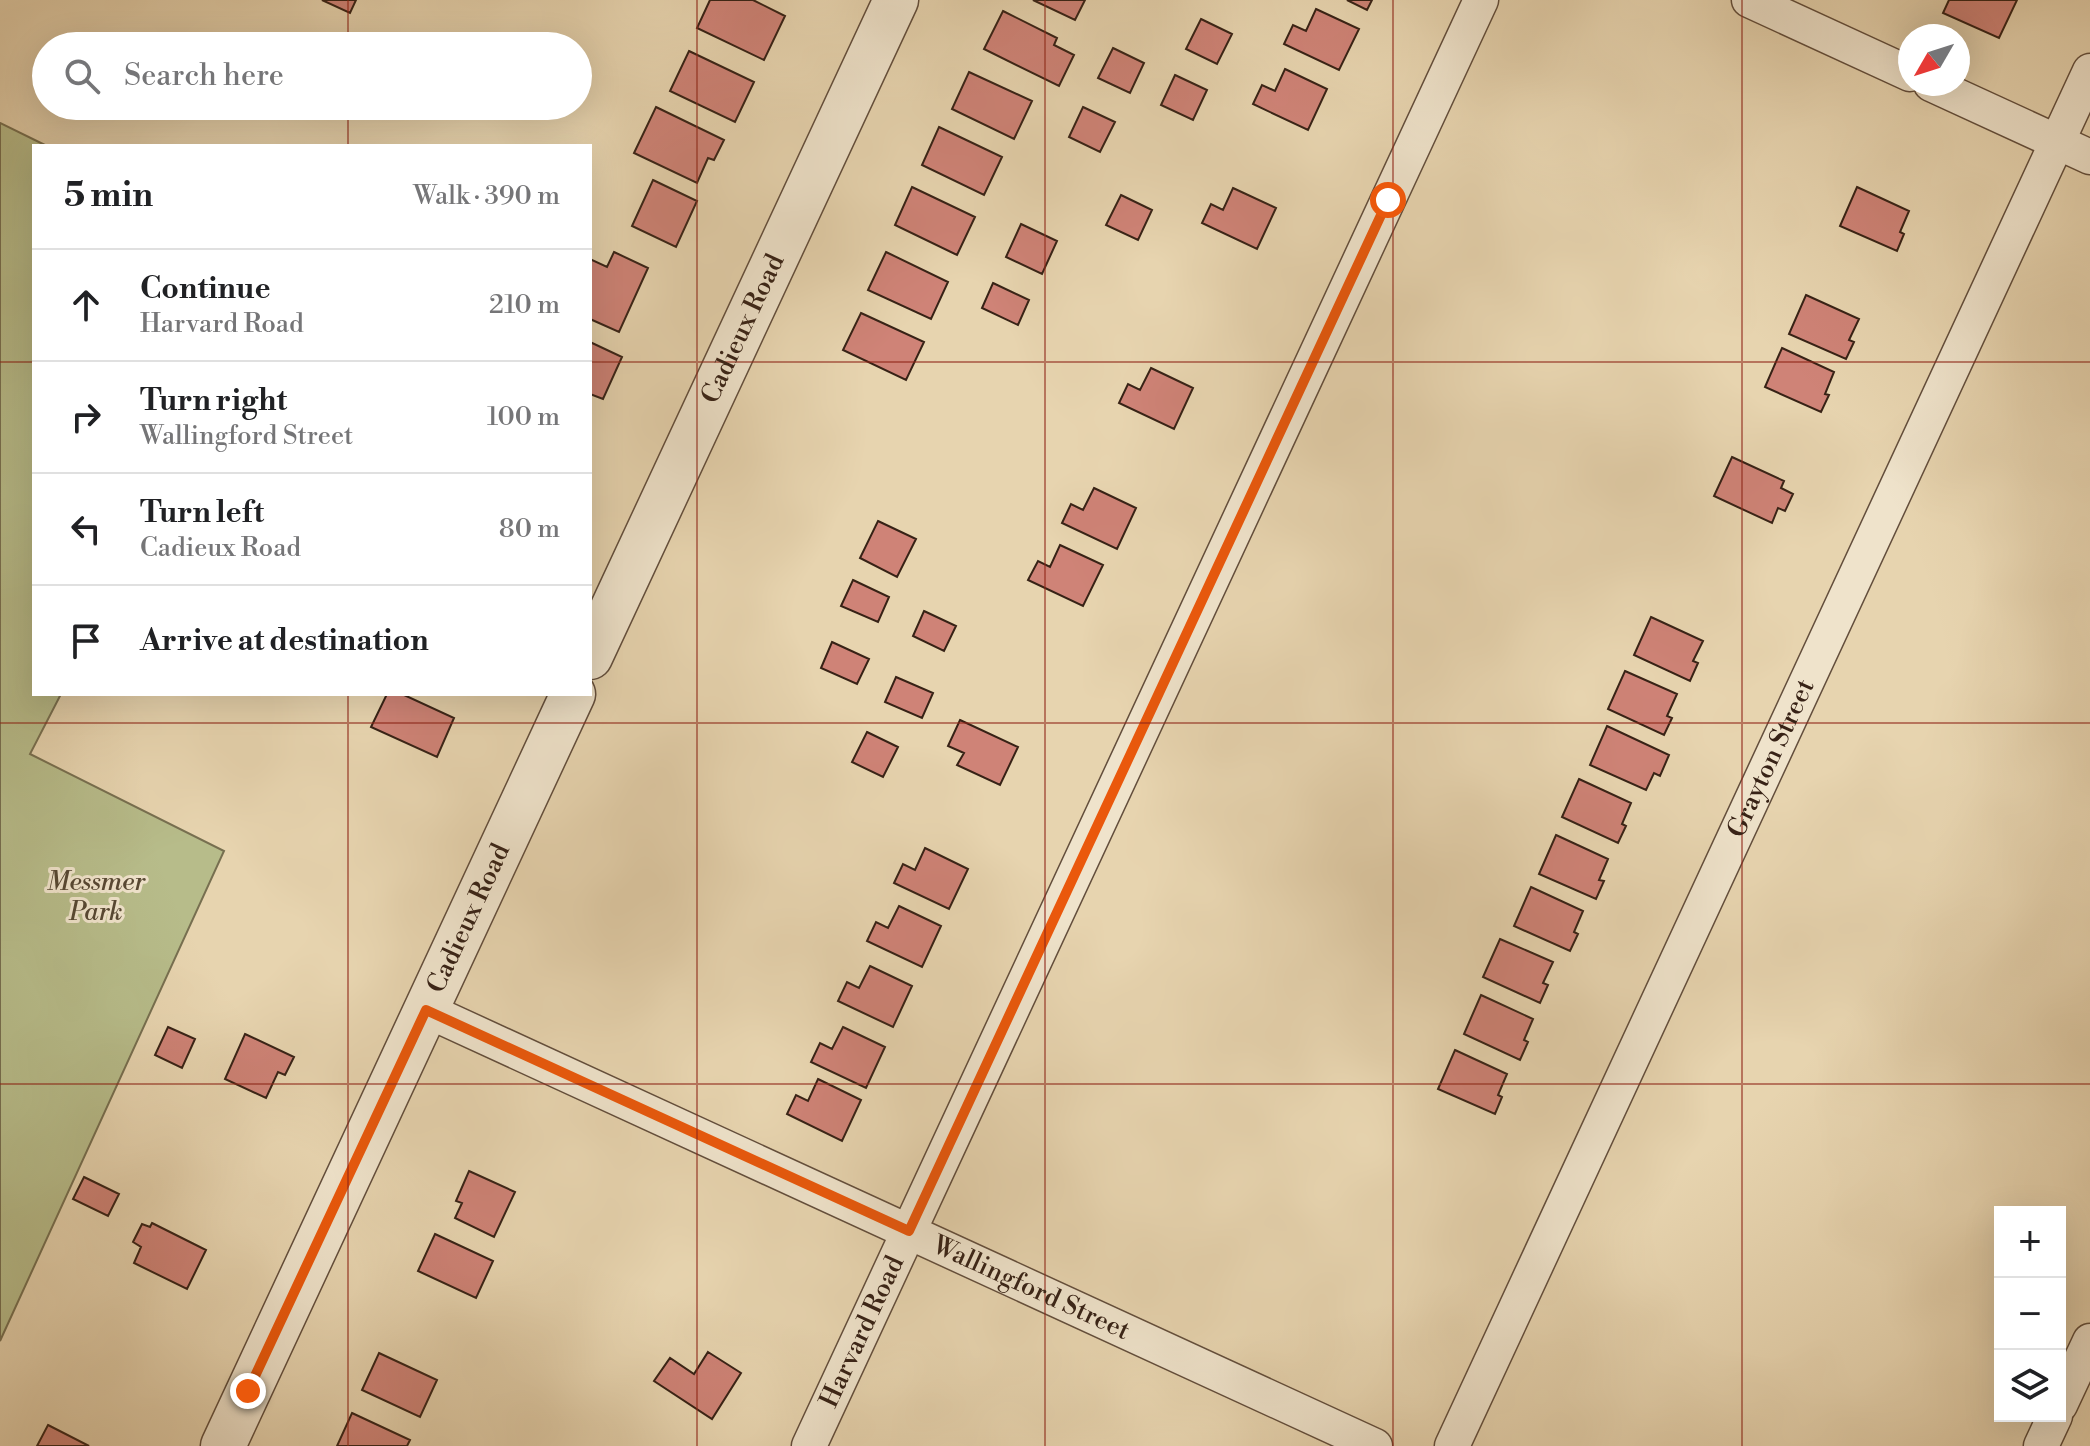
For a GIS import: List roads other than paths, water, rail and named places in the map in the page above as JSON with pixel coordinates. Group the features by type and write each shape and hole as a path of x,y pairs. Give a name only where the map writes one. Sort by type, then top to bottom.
{"street":[{"name":"Cadieux Road","path":"592,653 896,0"},
{"name":"Harvard Road","path":"809,1446 1481,0"},
{"path":"1749,0 1898,68"},
{"name":"Grayton Street","path":"1452,1446 2090,71"},
{"path":"1957,96 2090,157"},
{"name":"Cadieux Road","path":"223,1446 572,696"},
{"name":"Wallingford Street","path":"426,1010 1375,1446"},
{"path":"2066,1392 2090,1341"},
{"path":"2041,1446 2052,1422"}],"park label":[{"name":"Messmer Park","path":"96,897"}]}
